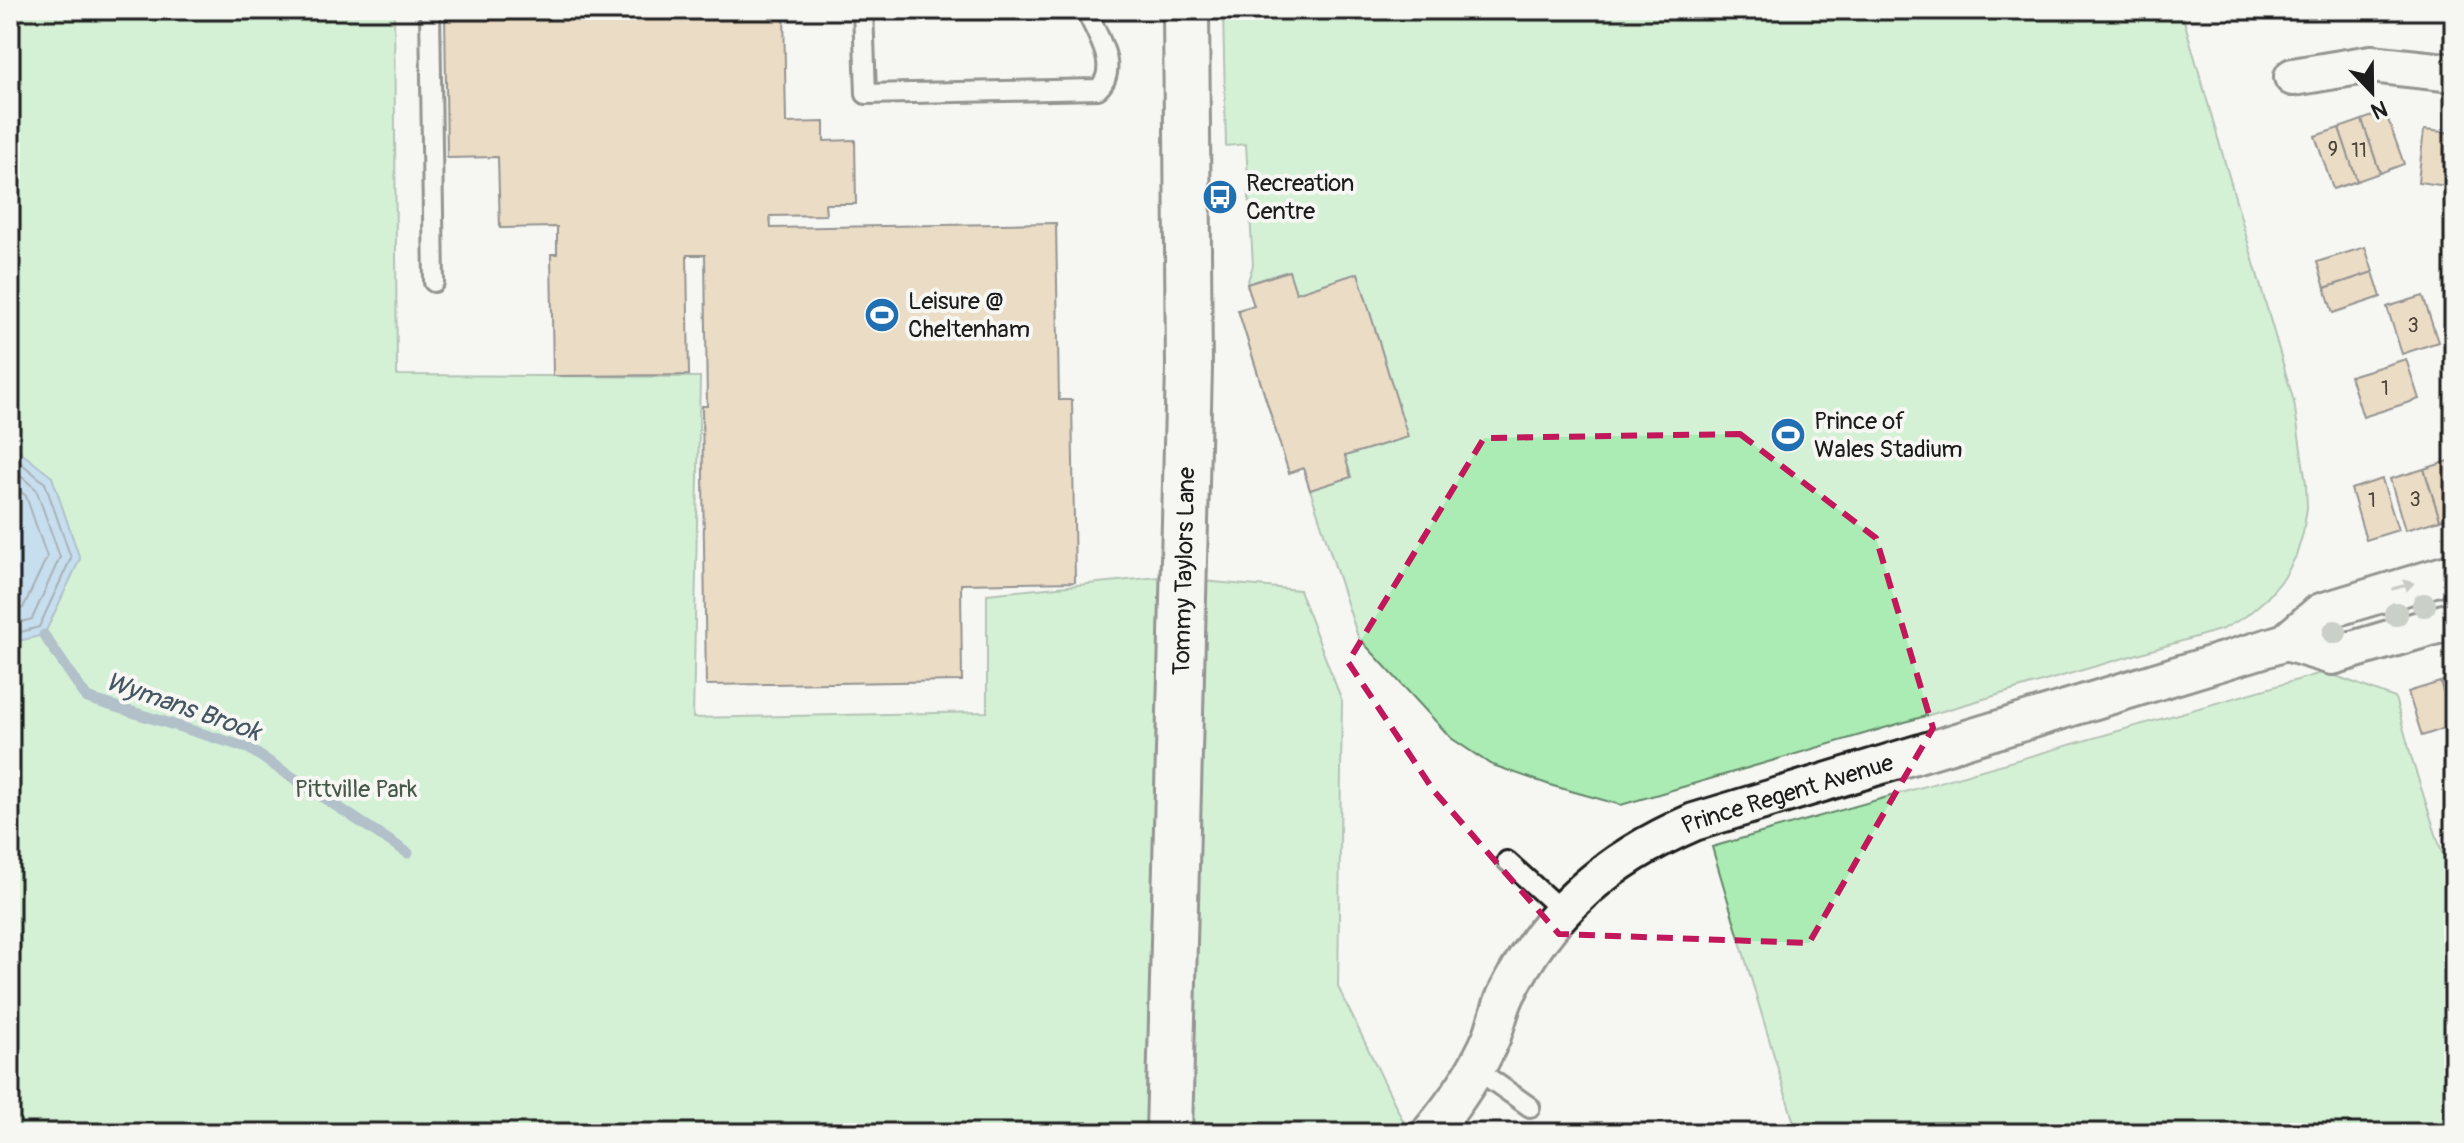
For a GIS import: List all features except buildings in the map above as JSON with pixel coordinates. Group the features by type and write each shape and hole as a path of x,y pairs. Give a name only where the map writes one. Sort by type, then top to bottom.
{"street":[{"name":"Tommy Taylors Lane","path":"1169,1133 1189,369 1186,10"},
{"path":"2293,77 2371,64 2454,73"},
{"name":"Prince Regent Avenue","path":"1430,1133 1476,1069 1504,999 1522,964 1545,931 1599,876 1660,837 1694,822 2286,642 2321,612 2454,572"},
{"path":"2286,642 2332,656 2454,620"}],"lane":[{"path":"430,10 434,282"},
{"path":"863,10 866,94 1098,89 1106,82 1108,62 1086,10"},
{"path":"1507,861 1562,911"},
{"path":"1476,1069 1530,1107"}],"highlighted area":[{"path":"1740,434 1876,538 1933,728 1809,943 1559,934 1434,791 1348,662 1484,438"}],"green space":[{"name":"Pittville Park","path":"10,10 108,10 108,18 200,10 394,10 397,375 700,377 693,718 987,712 987,594 1159,577 1299,590 1342,701 1338,987 1409,1133 10,1133"},
{"name":"Prince of Wales Stadium","path":"1223,10 2181,10 2294,402 2307,508 2296,556 2284,578 2267,598 2246,616 2223,629 1621,805 1490,764 1451,738 1358,637 1303,468 1289,473 1238,310 1254,305 1247,284 1253,265 1246,144 1226,146"},
{"path":"2325,672 2395,698 2454,890 2454,1133 1797,1133 1712,847"}],"water":[{"path":"10,444 52,477 80,559 44,635 10,643"}],"waterway":[{"name":"Wymans Brook","path":"44,635 87,698 248,748 408,853"}],"place":[{"name":"Recreation Centre","path":"1220,197"},
{"name":"Leisure @ Cheltenham","path":"882,315"},
{"name":"Prince of Wales Stadium","path":"1788,435"}]}
